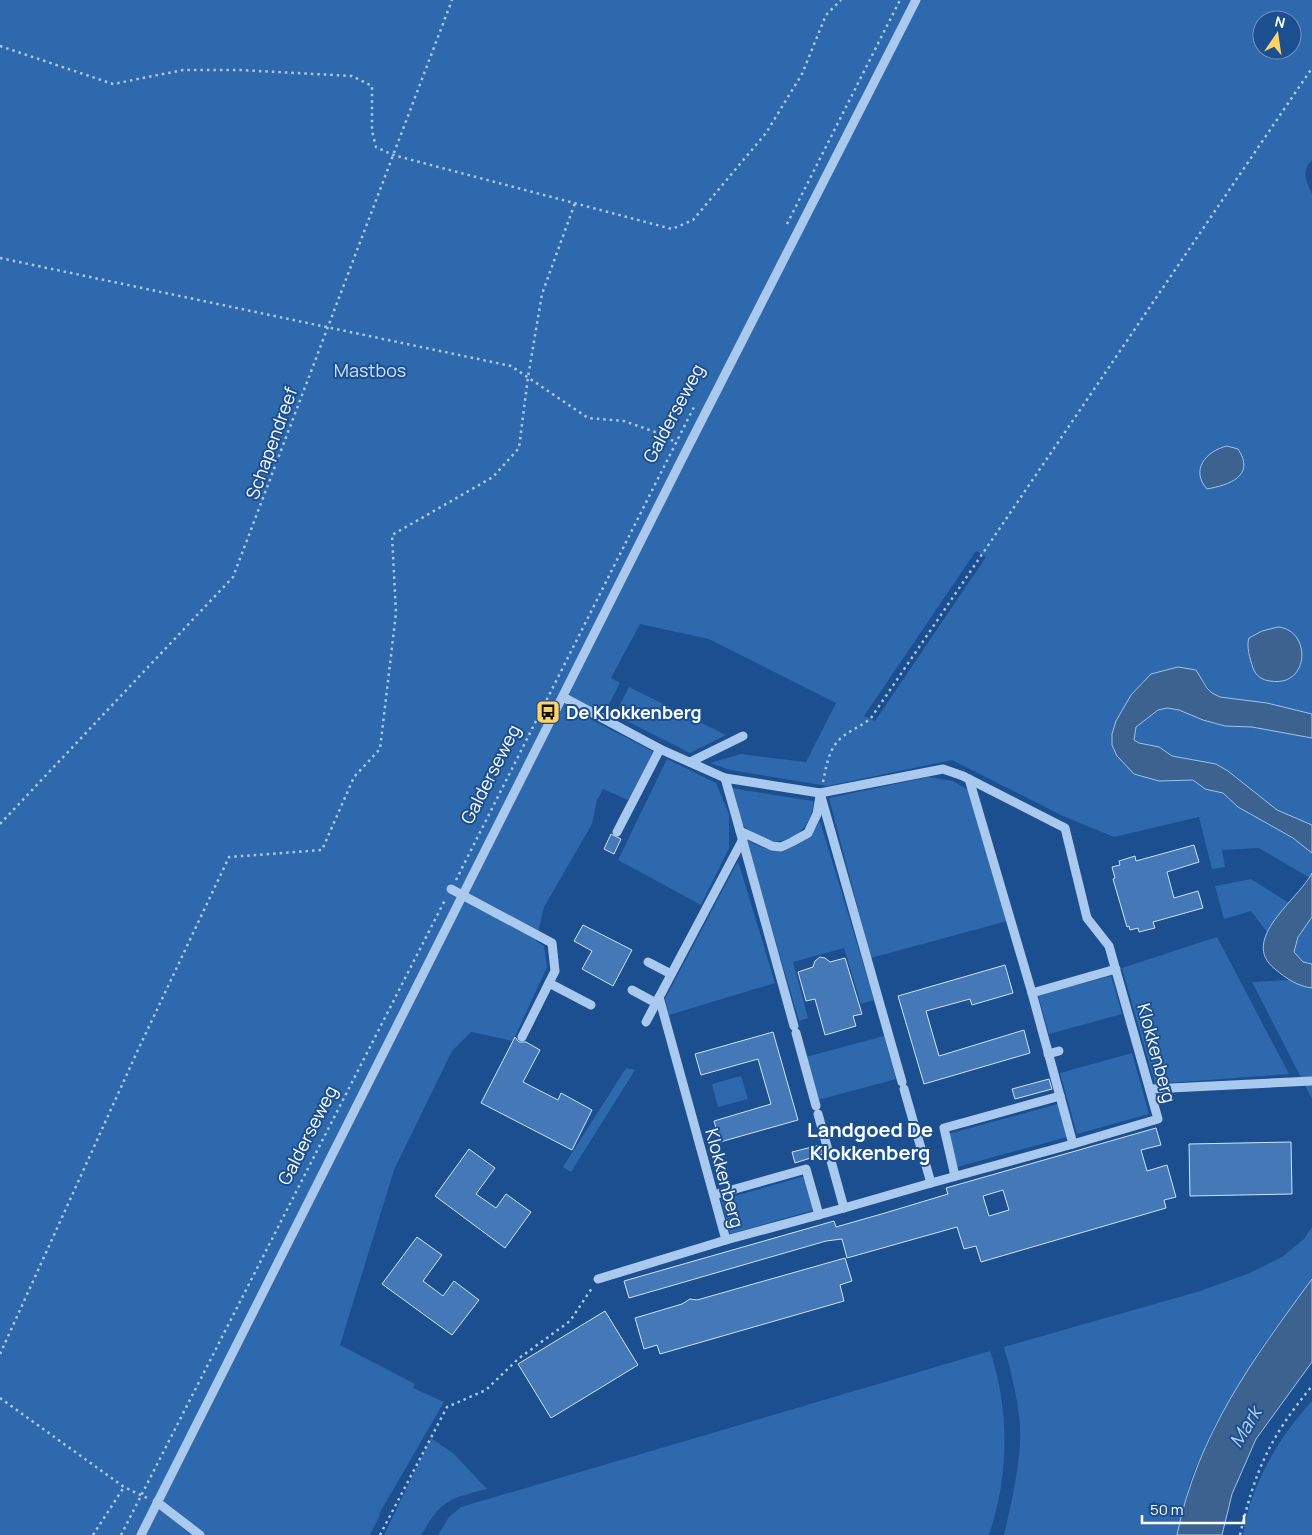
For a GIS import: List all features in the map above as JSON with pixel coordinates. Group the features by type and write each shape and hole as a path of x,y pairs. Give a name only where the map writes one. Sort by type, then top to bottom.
{"street":[{"name":"Galderseweg","path":"141,1535 687,449 916,0"},
{"name":"Klokkenberg","path":"563,697 660,749 725,778 820,793 943,769 969,779 1065,828 1087,918 1109,946 1158,1119 726,1240 598,1279"},
{"path":"690,762 743,736"},
{"path":"617,832 660,749"},
{"path":"725,778 844,1208"},
{"path":"969,779 1032,993 1073,1144"},
{"path":"742,835 772,846 781,847 792,842 808,833 817,814 820,793"},
{"path":"820,793 931,1183"},
{"path":"646,1022 742,835"},
{"path":"451,889 552,942 555,971 522,1037"},
{"path":"648,962 671,974"},
{"path":"1032,993 1116,969"},
{"path":"549,983 591,1005"},
{"path":"632,990 658,1000"},
{"name":"Klokkenberg","path":"658,1000 726,1240"},
{"path":"1048,1054 1060,1051"},
{"path":"1151,1089 1312,1082"},
{"path":"955,1176 944,1128 1060,1096"},
{"path":"714,1195 806,1169 820,1215"},
{"path":"157,1502 200,1535"}],"path":[{"name":"Schapendreef","path":"0,824 233,577 452,0"},
{"path":"0,46 113,84 183,70 240,70 352,76 372,86 372,131 376,147 393,155 672,228 694,220 766,134 802,74 826,15 841,0"},
{"path":"785,230 900,0"},
{"path":"820,793 828,757 838,741 862,727 871,718 1312,68"},
{"path":"0,1354 137,1052 229,857 322,850 354,777 380,750 396,614 392,535 493,477 519,448 528,377 542,294 575,203"},
{"path":"0,258 511,366 588,418 624,421 658,433 687,449"},
{"name":"Galderseweg","path":"121,1535 451,889 696,403"},
{"path":"380,1535 447,1407 486,1390 518,1359 570,1321 598,1279"},
{"path":"1240,1535 1251,1488 1270,1445 1287,1417 1312,1386"},
{"path":"0,1398 124,1487 142,1496"},
{"path":"93,1535 124,1487"}],"green space":[{"name":"Mastbos","path":"0,0 1312,0 1312,160 1307,169 1306,181 1312,194 1312,714 1267,703 1220,697 1212,693 1202,679 1178,667 1151,674 1131,695 1134,774 1159,781 1193,780 1205,789 1223,793 1238,807 1306,846 1312,853 1312,873 1310,878 1259,848 1222,850 1225,867 1212,869 1199,817 1114,837 1063,816 952,760 827,786 730,770 710,763 740,754 806,762 836,703 709,639 640,624 611,678 620,683 606,710 597,706 590,719 654,752 628,800 603,789 597,800 592,824 544,907 536,941 544,946 547,967 513,1041 471,1032 452,1051 394,1170 340,1345 415,1384 413,1388 444,1402 379,1514 370,1535 0,1535","holes":["976,551 986,557 875,721 864,716"]},
{"path":"629,687 726,735 690,753 615,715"},
{"path":"1167,708 1179,710 1203,720 1225,726 1252,727 1312,738 1312,825 1277,810 1229,771 1216,764 1172,756 1159,747 1139,743 1134,740 1136,727 1158,710"},
{"path":"667,759 716,783 729,814 729,848 701,905 618,860"},
{"path":"929,777 953,781 968,790 1007,921 871,958 829,798"},
{"path":"731,788 813,801 813,809 807,823 796,835 781,841 764,839 742,825"},
{"path":"820,821 874,1000 861,1004 844,948 793,962 808,1018 799,1021 746,839 767,849 787,849 805,840"},
{"path":"738,861 775,983 669,1015 665,999"},
{"path":"1251,879 1289,903 1267,932 1251,911 1224,919 1215,886"},
{"path":"1312,917 1312,964 1303,963 1294,952 1298,937"},
{"path":"1217,937 1289,1074 1155,1084 1122,968"},
{"path":"1111,976 1122,1014 1049,1034 1038,995"},
{"path":"1288,980 1312,988 1312,1099 1252,982"},
{"path":"884,1036 896,1079 818,1100 806,1057"},
{"path":"1132,1053 1149,1114 1077,1134 1060,1073"},
{"path":"626,1068 635,1070 571,1172 563,1167"},
{"path":"741,1076 748,1099 718,1107 712,1084"},
{"path":"1058,1104 1067,1137 957,1167 948,1134"},
{"path":"805,1176 814,1210 730,1234 721,1200"},
{"path":"1312,1227 1312,1279 1263,1345 1213,1428 1190,1481 1177,1535 1004,1535 1016,1478 1020,1432 1016,1395 1004,1347 1197,1292 1250,1273 1282,1257 1304,1239"},
{"path":"990,1351 1001,1397 1004,1443 1000,1489 989,1535 438,1535 449,1517 461,1507"},
{"path":"1312,1401 1312,1535 1243,1535 1252,1498 1259,1480 1288,1430"},
{"path":"431,1438 454,1454 487,1489 463,1495 447,1503 435,1514 421,1535 384,1535"}],"water":[{"path":"1227,446 1238,449 1243,458 1244,466 1242,472 1238,478 1231,482 1207,489 1202,482 1200,468 1207,457 1213,452"},
{"path":"1278,627 1289,630 1297,638 1301,647 1302,658 1299,668 1293,676 1283,681 1264,680 1254,671 1248,641 1249,638 1262,631"},
{"path":"1178,667 1196,670 1207,688 1220,697 1267,703 1312,714 1312,738 1252,727 1225,726 1203,720 1179,710 1167,708 1158,710 1136,727 1134,740 1139,743 1159,747 1172,756 1216,764 1228,771 1277,810 1312,825 1312,853 1293,838 1238,807 1223,793 1205,789 1193,780 1159,781 1134,774 1117,756 1112,745 1112,734 1116,721 1131,695 1151,674"},
{"path":"1312,873 1312,917 1298,937 1294,952 1303,962 1312,964 1312,988 1292,981 1275,969 1265,958 1263,945 1267,933 1275,920"},
{"name":"Mark","path":"1312,1279 1312,1362 1256,1439 1232,1494 1222,1535 1177,1535 1186,1499 1198,1464 1213,1431 1249,1369"}],"building":[{"path":"611,834 621,839 614,854 604,849"},
{"path":"1194,845 1199,862 1167,872 1174,898 1198,891 1203,908 1153,922 1155,928 1139,932 1138,928 1130,930 1129,926 1127,927 1113,879 1115,878 1112,867 1120,865 1119,861 1135,856 1136,861"},
{"path":"583,925 632,950 613,986 582,969 592,951 574,941"},
{"path":"820,957 830,962 845,958 862,1014 853,1016 856,1026 825,1035 815,999 806,1001 798,972 813,967 815,961"},
{"path":"1005,965 1013,993 972,1005 970,999 926,1011 939,1056 1024,1030 1030,1053 924,1084 898,996"},
{"path":"773,1032 798,1120 720,1142 714,1121 771,1104 758,1059 701,1075 695,1054"},
{"path":"515,1037 519,1042 526,1042 540,1050 523,1082 558,1100 561,1093 592,1110 572,1150 481,1103"},
{"path":"1049,1079 1052,1089 1015,1099 1012,1089"},
{"path":"1156,1128 1161,1145 1141,1150 1147,1171 1167,1165 1176,1197 1164,1200 1166,1208 981,1262 976,1246 964,1249 957,1227 847,1258 842,1239 826,1241 629,1298 624,1281 834,1221 836,1227 885,1213 948,1194 946,1188","holes":["1003,1190 1009,1210 989,1216 983,1196"]},
{"path":"1291,1142 1292,1194 1190,1196 1189,1144"},
{"path":"820,1145 823,1154 795,1163 792,1152"},
{"path":"469,1149 495,1168 476,1194 496,1208 506,1194 531,1212 505,1248 435,1196"},
{"path":"417,1237 442,1255 423,1281 443,1296 454,1281 479,1300 452,1335 382,1284"},
{"path":"845,1258 852,1281 840,1285 844,1301 660,1354 657,1345 644,1349 635,1318 682,1304 690,1299 697,1300"},
{"path":"605,1311 638,1365 551,1418 518,1364"}],"place":[{"name":"De Klokkenberg","path":"548,712"}],"district":[{"name":"Landgoed De Klokkenberg","path":"870,1140"}]}
